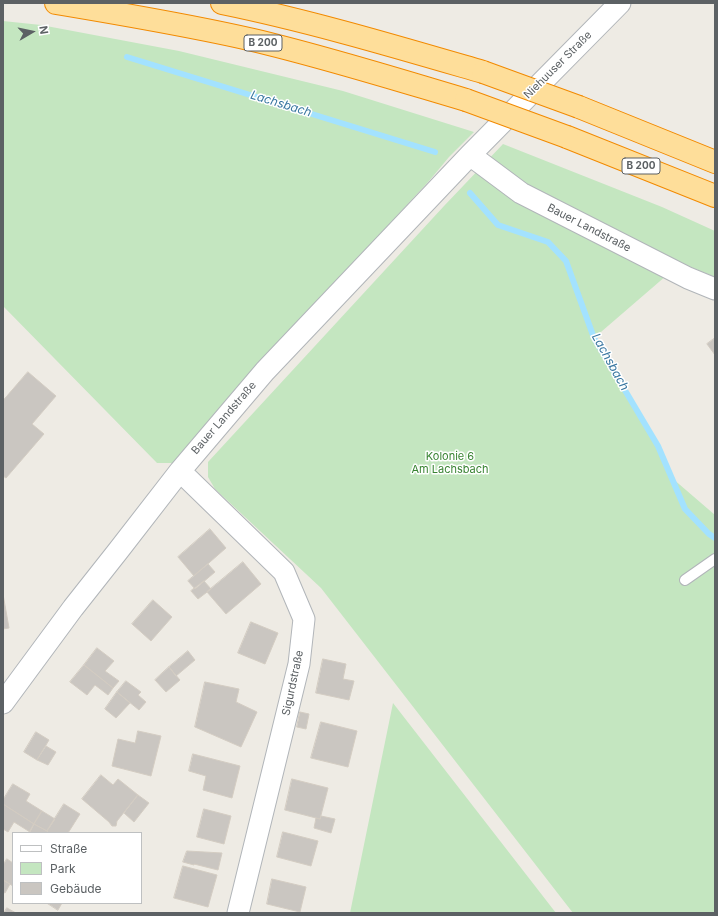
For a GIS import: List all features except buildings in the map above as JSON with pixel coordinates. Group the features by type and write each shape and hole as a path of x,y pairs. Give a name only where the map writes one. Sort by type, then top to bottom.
{"highway":[{"name":"B 200","path":"56,3 138,17 253,40 367,70 466,100 567,137 715,196"},
{"path":"222,3 257,10 372,40 483,72 579,107 715,162"}],"street":[{"name":"Niehuuser Straße","path":"496,128 620,3"},
{"name":"Bauer Landstraße","path":"3,703 73,608 180,471 265,370 496,128"},
{"name":"Bauer Landstraße","path":"470,155 521,193 688,278 715,289"},
{"name":"Sigurdstraße","path":"180,471 284,572 304,619 300,664 238,913"}],"lane":[{"path":"685,580 715,559"}],"green space":[{"path":"3,21 41,25 179,51 343,91 474,132 449,157 429,181 260,364 173,463 157,463 3,306"},
{"name":"Kolonie 6 Am Lachsbach","path":"503,144 662,207 715,231 715,277 681,263 594,338 658,446 672,478 715,515 715,913 573,913 321,588 215,489 208,477 208,462"},
{"path":"393,703 556,913 350,913"}],"waterway":[{"name":"Lachsbach","path":"127,57 435,152"},
{"name":"Lachsbach","path":"470,193 498,225 548,242 566,261 594,338 658,446 685,509 709,534 715,538"}]}
